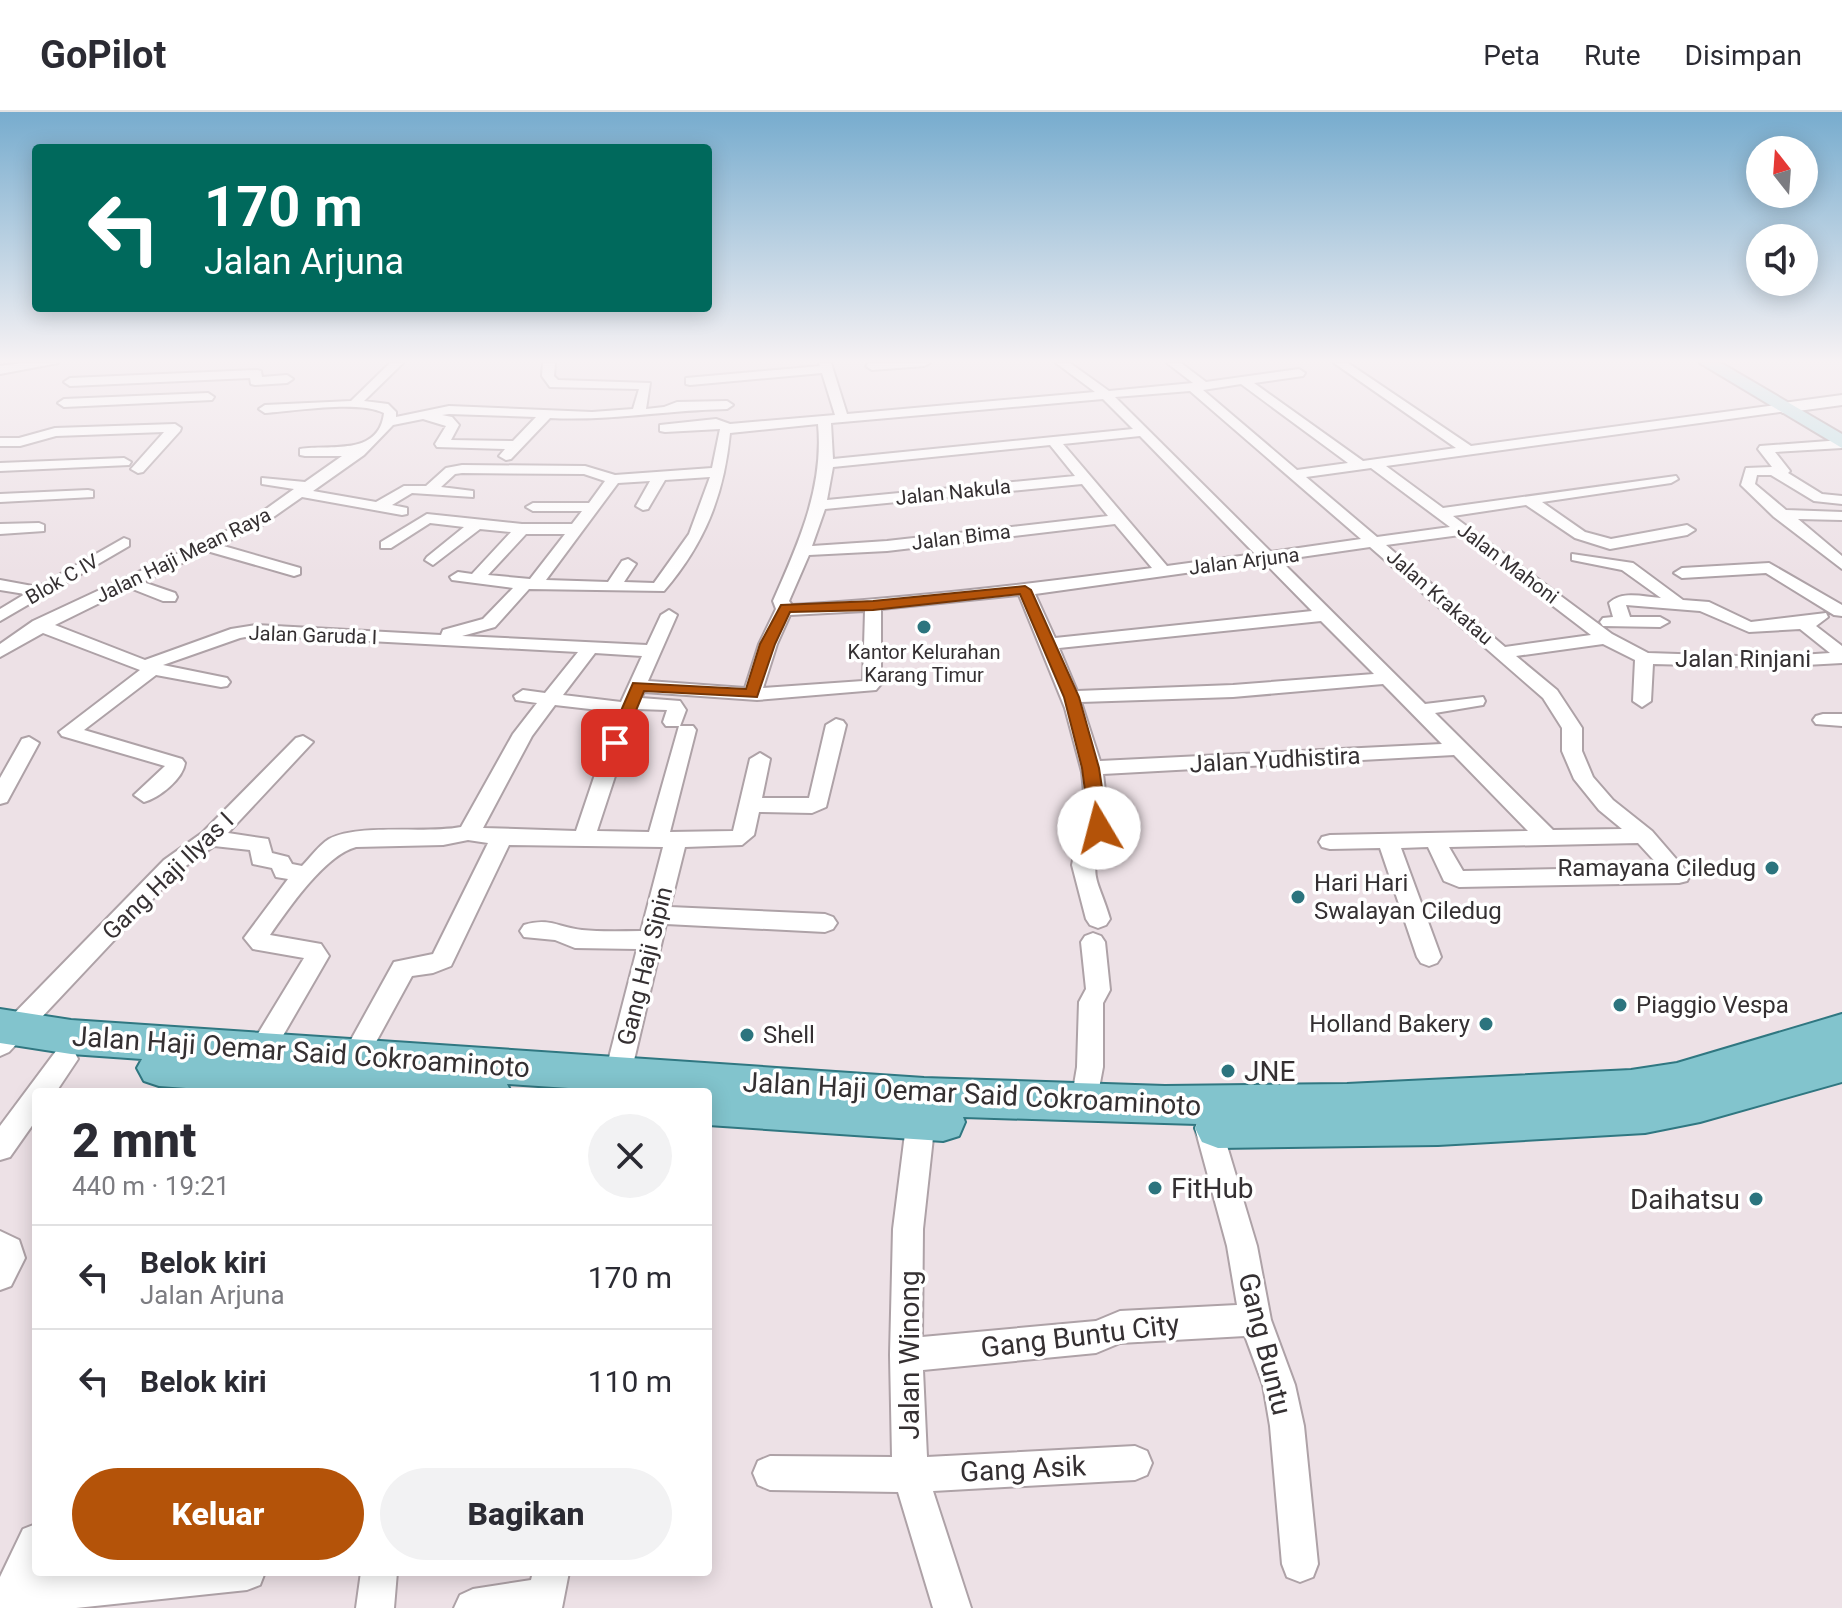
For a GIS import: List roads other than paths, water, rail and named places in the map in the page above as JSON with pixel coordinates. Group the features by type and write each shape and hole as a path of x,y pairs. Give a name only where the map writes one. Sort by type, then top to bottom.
{"main road":[{"name":"Jalan Haji Oemar Said Cokroaminoto","path":"712,1106 922,1109 1085,1102 1165,1105 1347,1103 1631,1089 1677,1081 1842,1031"},
{"name":"Jalan Haji Oemar Said Cokroaminoto","path":"3,1038 71,1037 256,1073 355,1056 481,1082"},
{"name":"Jalan Haji Oemar Said Cokroaminoto","path":"3,1038 53,1076 256,1073 481,1082 614,1082 695,1088"},
{"name":"Jalan Haji Oemar Said Cokroaminoto","path":"712,1090 922,1109 1209,1128 1277,1129 1645,1114 1700,1103 1842,1064"}],"street":[{"path":"0,442 20,442 52,433"},
{"path":"138,469 171,433"},
{"name":"Jalan Haji Mean Raya","path":"0,652 39,625 127,581 244,530 308,489 359,452 378,433"},
{"path":"448,433 442,444 516,445"},
{"path":"492,470 528,433"},
{"path":"522,529 467,578 530,584 651,589 660,586 704,525 720,472 724,433"},
{"path":"752,694 768,644 785,608 781,601 804,551 820,505 826,464 825,433"},
{"path":"826,464 1135,433"},
{"path":"1144,433 1548,838"},
{"name":"Jalan Krakatau","path":"1247,433 1504,652 1564,711 1572,728 1572,751 1584,779 1606,805 1644,836 1679,872 1677,878 1459,879 1452,875 1435,840"},
{"name":"Jalan Mahoni","path":"1334,433 1606,638 1644,658"},
{"path":"1442,433 1469,451"},
{"path":"1296,474 1606,433"},
{"path":"1053,441 1163,571"},
{"path":"0,460 20,442"},
{"path":"1842,443 1765,449 1783,469 1776,472 1751,471 1748,485 1842,564"},
{"path":"305,452 359,452"},
{"path":"0,467 124,462"},
{"path":"430,490 455,470 585,470 614,479 720,472"},
{"path":"1776,472 1819,498 1842,500"},
{"path":"643,506 660,476"},
{"path":"437,640 458,630 489,623 530,584 614,479"},
{"name":"Jalan Nakula","path":"820,505 1085,479"},
{"path":"1440,513 1671,479"},
{"path":"267,481 402,511"},
{"path":"308,489 334,489"},
{"path":"380,506 409,489 468,494"},
{"path":"0,498 88,494"},
{"path":"1527,499 1571,530 1599,542 1610,544 1687,530"},
{"path":"533,507 593,507"},
{"path":"1779,514 1842,516"},
{"path":"386,545 427,518 522,529 577,529"},
{"name":"Jalan Bima","path":"804,551 887,546 1119,519"},
{"path":"433,560 476,524"},
{"path":"0,529 39,528"},
{"name":"Jalan Arjuna","path":"785,608 873,605 1025,590 1463,530"},
{"name":"Blok C IV","path":"0,616 124,543"},
{"path":"205,546 294,571"},
{"path":"1578,557 1627,566 1680,604"},
{"path":"613,587 628,564"},
{"path":"1682,573 1772,569 1841,611"},
{"path":"127,581 169,597"},
{"path":"0,585 41,592"},
{"path":"1025,590 1072,697 1090,768 1099,833 1087,843 1081,863 1096,930 1098,990 1091,1002 1090,1067 1085,1102"},
{"path":"1623,621 1617,603 1621,600 1703,606 1749,627 1807,623 1841,611"},
{"path":"523,696 551,701 632,699 872,685 873,605"},
{"path":"585,837 632,699 669,615"},
{"path":"1048,644 1326,615"},
{"path":"1588,622 1660,622"},
{"path":"1807,623 1808,628 1842,656"},
{"path":"39,625 150,667 221,682"},
{"name":"Jalan Garuda I","path":"144,795 174,771 175,763 69,732 150,667 237,633 256,630 653,651"},
{"path":"1504,652 1606,638"},
{"path":"472,832 523,734 591,647"},
{"name":"Jalan Rinjani","path":"1644,658 1769,662 1842,656"},
{"path":"1642,701 1644,658"},
{"path":"1072,697 1233,691 1388,678"},
{"name":"Gang Haji Sipin","path":"614,1082 658,915 680,726 673,705 632,699"},
{"path":"1420,710 1476,701"},
{"path":"750,805 812,806 819,802 836,725"},
{"name":"Gang Haji Ilyas I","path":"3,1038 172,865 210,838 303,742"},
{"path":"0,797 29,743"},
{"name":"Jalan Yudhistira","path":"1090,768 1459,749"},
{"path":"256,1073 317,956 313,950 261,943 256,938 305,874 328,850 346,842 422,840 472,832 477,836 502,838 740,838 760,759"},
{"path":"1330,842 1644,836"},
{"path":"210,838 260,844 261,859 280,862 284,871 305,874"},
{"path":"355,1056 403,969 442,960 502,838"},
{"path":"1388,841 1429,957"},
{"path":"658,915 825,923"},
{"path":"532,931 558,931 575,939 652,940"},
{"path":"0,1148 32,1104"},
{"name":"Jalan Winong","path":"922,1109 908,1229 906,1355 910,1475 952,1608"},
{"name":"Gang Buntu","path":"1209,1128 1242,1246 1255,1320 1279,1385 1287,1426 1300,1564"},
{"path":"0,1245 10,1255 0,1275"},
{"name":"Gang Buntu City","path":"906,1355 1096,1337 1120,1327 1255,1320"},
{"name":"Gang Asik","path":"770,1473 910,1475 1135,1463"},
{"path":"8,1602 32,1551"},
{"path":"8,1602 215,1576"},
{"path":"375,1608 379,1576"},
{"path":"473,1608 547,1592"}],"place":[{"name":"Kantor Kelurahan Karang Timur","path":"924,627"},
{"name":"Ramayana Ciledug","path":"1772,868"},
{"name":"Hari Hari Swalayan Ciledug","path":"1298,897"},
{"name":"Piaggio Vespa","path":"1620,1005"},
{"name":"Holland Bakery","path":"1486,1024"},
{"name":"Shell","path":"747,1035"},
{"name":"JNE","path":"1228,1071"},
{"name":"FitHub","path":"1155,1188"},
{"name":"Daihatsu","path":"1756,1199"}]}
